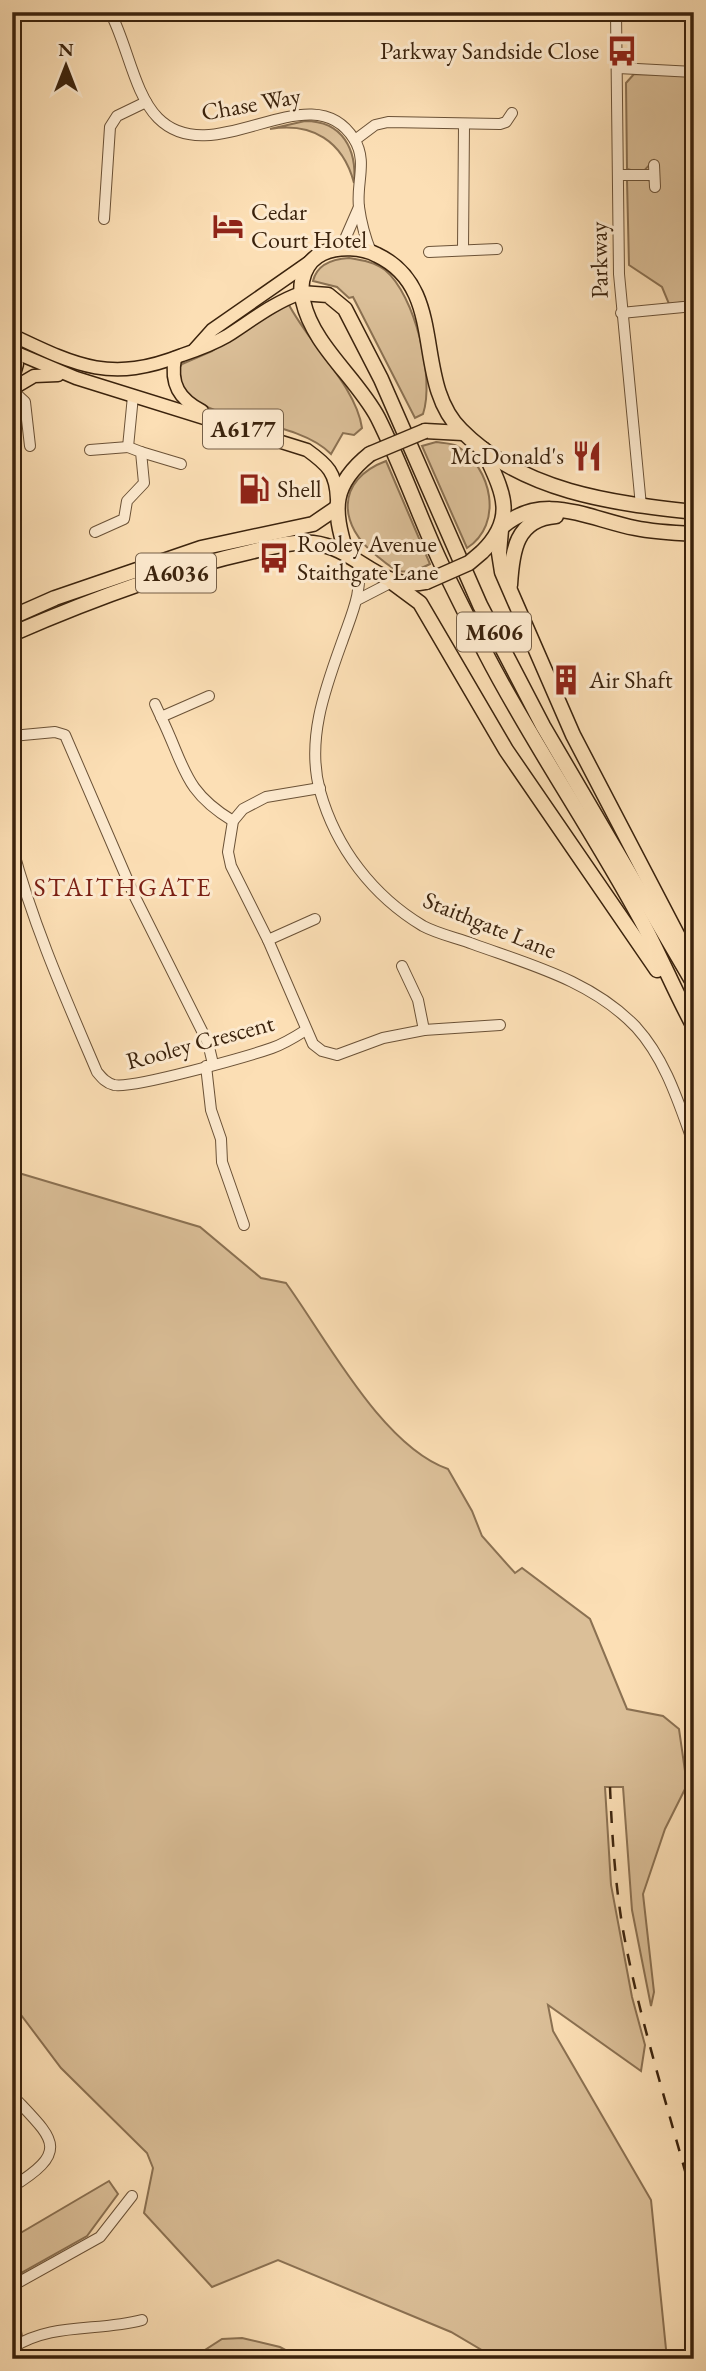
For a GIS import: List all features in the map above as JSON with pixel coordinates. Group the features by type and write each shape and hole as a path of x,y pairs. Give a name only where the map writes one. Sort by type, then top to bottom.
{"highway":[{"path":"301,293 303,275 312,260 334,250 351,248 371,252 396,265 418,294 424,312 439,398 463,433 515,469 558,489 641,506 694,512"},
{"name":"M606","path":"694,984 543,726 480,605 381,379 345,309 328,295 301,293 313,324 376,414 440,560 489,659 532,739 641,920 694,1027"},
{"path":"336,504 359,463 370,454 425,431 463,433"},
{"path":"482,448 503,498 501,529"},
{"name":"A6177","path":"336,504 352,556"},
{"name":"A6036","path":"12,617 55,598 201,548 313,524 336,504"},
{"path":"352,556 392,582 426,582 469,563 501,529 523,513 547,508 638,528 694,534"},
{"name":"M606","path":"509,586 512,551 528,525 549,516 598,519"},
{"name":"M606","path":"501,529 500,563 573,735 694,967"},
{"name":"A6036","path":"12,634 61,613 229,557 305,542 352,556"},
{"name":"M606","path":"392,582 420,603 506,750 679,999"}],"main road":[{"path":"192,351 212,330 312,260"},
{"path":"12,335 82,365 128,371 175,358 224,338 277,302 301,293"},
{"path":"12,352 17,364 12,382"},
{"name":"A6177","path":"12,352 76,378 307,450 329,466 336,481 336,504"},
{"path":"175,358 173,377 182,398 224,422"},
{"path":"12,389 34,376 48,373 76,378"}],"street":[{"name":"Chase Way","path":"110,12 126,45 146,102 159,120 187,135 210,137 278,119 309,116 335,121 355,140"},
{"name":"Parkway","path":"616,12 621,313 641,506"},
{"path":"618,68 694,72"},
{"path":"104,219 110,127 117,116 146,102"},
{"path":"371,252 363,233 359,207 362,164 355,140 375,125 388,122 500,124 506,122 512,113"},
{"path":"463,248 464,125"},
{"path":"619,175 654,170 654,187"},
{"path":"334,250 345,239 359,207"},
{"path":"429,252 463,248 497,249"},
{"path":"621,313 694,306"},
{"path":"12,389 25,402 30,446"},
{"path":"128,447 133,396"},
{"path":"90,450 128,447 180,464"},
{"path":"95,533 124,519 127,500 144,482 141,452"},
{"name":"Staithgate Lane","path":"352,556 359,599 332,667 319,716 316,751 320,788 330,821 352,861 384,898 425,927 572,981 608,1002 627,1018 660,1061 694,1145"},
{"path":"359,599 392,582"},
{"path":"161,717 209,696"},
{"path":"155,704 194,790 209,807 233,821"},
{"path":"12,736 55,732 65,735 134,895 208,1043 211,1110 220,1139 222,1162 244,1225"},
{"path":"320,788 266,797 243,809 233,821 228,852 231,866 268,940 313,1044 322,1051 337,1055 383,1038 424,1030 500,1025"},
{"name":"Rooley Crescent","path":"12,845 28,903 52,971 97,1072 104,1080 124,1085 210,1065 273,1048 306,1030"},
{"path":"268,940 315,919"},
{"path":"402,967 418,1000 424,1030"},
{"path":"12,2095 34,2118 52,2148 42,2168 12,2187"},
{"path":"12,2286 100,2237 132,2196"},
{"path":"12,2307 15,2346 73,2327 119,2326 142,2320"}],"shaded area":[{"path":"634,74 694,75 694,301 669,304 662,287 629,265 627,180 632,177 648,179 651,183 653,161 642,173 627,169 626,83"},
{"path":"305,121 329,126 345,140 353,159 354,183 342,156 324,138 299,129 270,129"},
{"path":"349,258 372,263 385,270 396,282 413,317 420,338 426,380 423,414 415,418 353,297 349,298 337,287 313,281 318,270 326,264"},
{"path":"288,303 351,396 358,412 362,428 354,435 343,433 331,454 298,434 217,411 200,403 186,392 180,380 178,370 182,364 212,351 277,306"},
{"path":"436,442 457,446 479,468 485,482 489,496 486,525 479,538 467,548 422,446"},
{"path":"386,461 430,564 415,570 393,569 364,544 349,518 350,491 369,469"},
{"path":"12,1171 200,1227 261,1278 286,1283 337,1360 378,1415 400,1438 424,1457 448,1469 472,1511 482,1536 515,1573 522,1568 590,1619 627,1709 663,1716 679,1729 687,1785 665,1829 643,1894 654,1992 651,2006 632,1910 623,1787 605,1787 611,1885 632,1997 645,2045 641,2071 548,2005 553,2031 651,2200 667,2359 497,2359 451,2332 278,2260 212,2287 144,2213 153,2168 147,2153 61,2068 12,2003"},
{"path":"109,2181 118,2194 87,2236 12,2278 12,2238"},
{"path":"242,2338 280,2347 302,2359 191,2359 222,2339"}],"railway":[{"path":"610,1787 618,1895 630,1965 694,2204"}],"place":[{"name":"Parkway Sandside Close","path":"622,51"},
{"name":"Cedar Court Hotel","path":"228,226"},
{"name":"McDonald's","path":"587,456"},
{"name":"Shell","path":"254,489"},
{"name":"Rooley Avenue Staithgate Lane","path":"274,558"},
{"name":"Air Shaft","path":"566,680"}],"district":[{"name":"STAITHGATE","path":"123,887"}]}
